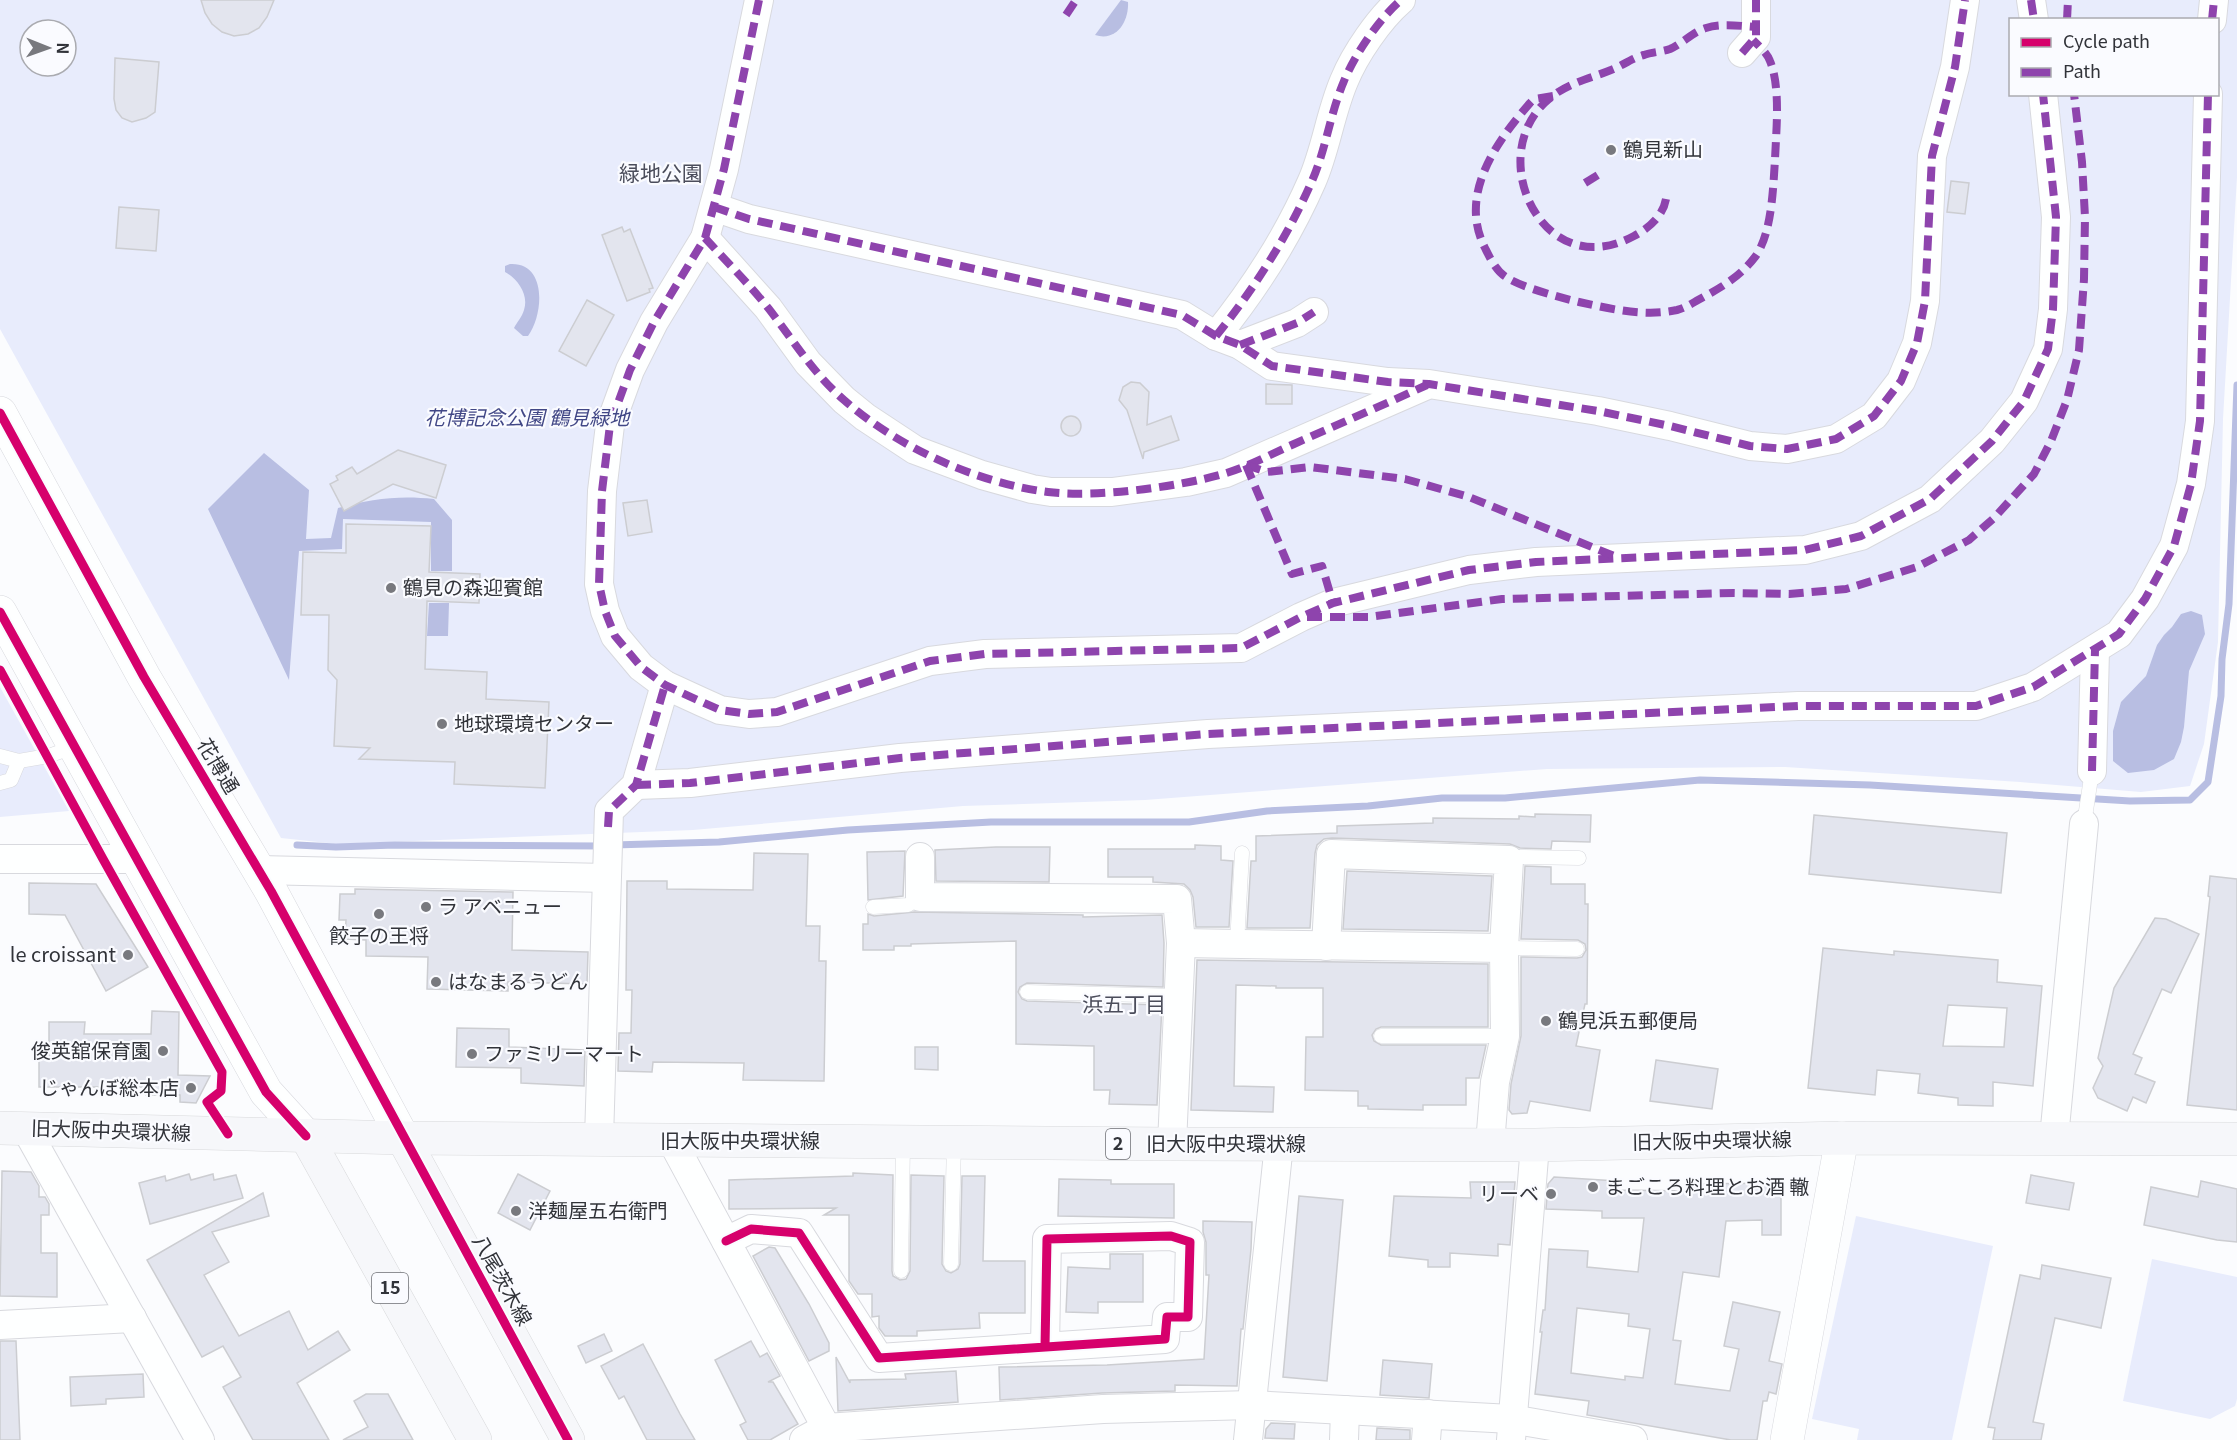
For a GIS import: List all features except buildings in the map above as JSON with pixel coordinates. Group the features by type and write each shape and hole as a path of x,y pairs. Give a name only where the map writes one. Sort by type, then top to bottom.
{"main road":[{"name":"旧大阪中央環状線","path":"13,1128 404,1138 954,1143 1535,1145 1842,1138 2237,1139"},
{"name":"15","path":"306,1136 475,1440"},
{"name":"八尾茨木線","path":"404,1138 568,1440"}],"street":[{"path":"759,0 714,207 705,238 654,322 630,370 610,425 602,491 600,584 605,611 615,636 641,667 665,685 720,710 748,714 768,713 930,661 985,654 1241,648 1333,603 1469,570 1559,561 1805,550 1861,536 1930,499 1992,441 2024,401 2048,349 2053,309 2056,217 2043,96"},
{"path":"1228,341 1236,312 1282,240 1305,198 1325,147 1326,135 1344,81 1366,42 1401,0"},
{"path":"1742,53 1756,37 1756,0"},
{"path":"714,207 749,219 1182,315 1272,366 1364,379 1429,384 1598,411 1749,446 1787,449 1836,439 1874,416 1901,381 1917,343 1925,301 1932,156 1955,68 1965,0"},
{"path":"2031,0 2034,18"},
{"path":"2212,18 2214,0"},
{"path":"636,785 690,783 900,758 1208,734 1798,706 1976,706 2033,687 2119,634 2145,599 2174,546 2191,484 2200,421 2208,96"},
{"path":"705,238 768,308 813,369 865,417 915,450 982,475 1032,489 1051,492 1112,492 1186,482 1226,473 1429,384"},
{"path":"1228,341 1297,323 1314,312"},
{"name":"花博通","path":"0,413 144,677 259,870 404,1138"},
{"path":"2,618 76,747 266,1092 306,1136"},
{"path":"2092,771 2095,650"},
{"path":"599,1139 609,811 636,785 665,685"},
{"path":"2054,1138 2085,824"},
{"path":"1326,946 1331,854 1509,860 1504,948 1505,1036 1495,1082 1490,1144"},
{"path":"920,857 920,897 1177,900 1181,943 1172,1144"},
{"path":"0,859 136,859"},
{"path":"259,870 606,871"},
{"path":"1181,943 1504,948"},
{"path":"13,1128 132,1318 200,1440"},
{"path":"1787,1440 1842,1138"},
{"path":"672,1141 726,1241 821,1436 1103,1408 1251,1405 1346,1410 1427,1427 1511,1429 1633,1440"},
{"path":"1248,1440 1279,1144"},
{"path":"1511,1429 1535,1145"},
{"path":"726,1241 751,1228 799,1233 879,1358 1165,1340 1167,1317 1188,1317 1190,1242 1171,1236 1047,1239 1045,1347"},
{"path":"0,1325 132,1318"},
{"path":"1344,1440 1346,1410"}],"lane":[{"path":"0,756 18,761 48,756 76,747"},
{"path":"0,783 11,780 18,761"},
{"path":"2085,824 2092,771"},
{"path":"1237,944 1242,853"},
{"path":"1509,860 1520,856 1579,858"},
{"path":"873,907 908,905 920,897"},
{"path":"1504,948 1576,949"},
{"path":"1027,992 1179,996"},
{"path":"1381,1036 1505,1036"},
{"path":"901,1271 903,1142"},
{"path":"951,1264 954,1143"}],"green space":[{"name":"花博記念公園 鶴見緑地","path":"0,0 2237,0 2237,177 2223,419 2218,642 2204,744 2190,786 2141,792 1785,767 1547,769 1145,800 963,806 693,830 337,844 281,838 0,329"},
{"path":"0,687 69,811 0,817"},
{"path":"1856,1216 1993,1246 1952,1440 1857,1440 1859,1429 1812,1419"},
{"path":"2152,1259 2237,1277 2237,1399 2235,1406 2210,1419 2123,1401"}],"water":[{"path":"1121,0 1128,2 1124,23 1115,33 1095,35"},
{"path":"510,264 522,266 531,271 539,291 537,315 528,336 523,336 514,328 523,313 525,299 518,283 505,272 505,266"},
{"path":"264,453 309,490 306,539 331,538 338,508 385,499 409,497 434,499 452,520 452,571 431,571 431,522 343,519 342,549 299,551 289,680 208,509"},
{"path":"429,603 449,603 448,636 427,636"},
{"path":"2191,611 2202,615 2205,634 2189,671 2181,742 2174,759 2154,770 2128,773 2113,761 2113,731 2121,702 2146,676 2157,645 2164,635 2181,614"}],"waterway":[{"path":"613,845 719,842 848,830 991,822 1189,822 1267,811 1368,806 1442,798 1505,798 1700,780 1870,785 2130,801 2190,800 2208,782 2221,696 2222,659 2229,604 2237,385"},
{"path":"297,845 336,847 602,846"}],"marked path":[{"path":"759,0 724,169 705,238 654,322 630,370 610,425 602,491 599,584 605,611 615,636 641,667 665,685 720,710 749,714 777,712 930,661 985,654 1241,648 1333,603 1469,570 1536,562 1805,550 1861,536 1930,499 1992,441 2024,401 2048,349 2053,309 2056,217 2043,96"},
{"path":"1066,15 1076,0"},
{"path":"1216,336 1244,300 1269,262 1303,202 1317,169 1339,93 1354,60 1376,27 1401,0"},
{"path":"1742,53 1756,37 1756,0"},
{"path":"714,207 749,219 1182,315 1216,336 1240,345 1272,366 1388,382 1429,384 1598,411 1750,446 1787,449 1836,439 1874,416 1901,381 1917,343 1925,301 1932,156 1955,67 1965,0"},
{"path":"2031,0 2034,18"},
{"path":"2067,18 2068,0"},
{"path":"2212,18 2214,0"},
{"path":"1666,199 1662,211 1654,221 1634,236 1601,247 1572,243 1549,229 1532,207 1522,180 1521,151 1530,123 1549,99 1563,89 1640,56 1670,49 1701,30 1725,25 1756,27"},
{"path":"1553,96 1534,99 1530,103 1505,135 1485,170 1478,189 1476,208 1478,228 1491,260 1499,271 1512,281 1562,298 1628,311 1653,313 1677,310 1688,306 1736,277 1755,257 1765,236 1771,210 1777,97 1770,61 1753,40"},
{"path":"1307,617 1369,617 1502,599 1734,593 1789,594 1846,589 1917,567 1969,540 1994,518 2034,474 2051,441 2067,400 2079,350 2085,217 2082,162 2074,96"},
{"path":"636,785 690,783 900,758 1208,734 1798,706 1976,706 2033,687 2119,634 2145,599 2174,546 2191,484 2200,421 2208,96"},
{"path":"1585,183 1601,173"},
{"path":"705,238 761,300 823,379 865,417 888,433 939,460 966,471 1021,487 1048,492 1089,494 1160,487 1204,479 1250,464 1427,385"},
{"path":"1240,345 1297,323 1314,312"},
{"path":"1246,465 1267,472 1310,467 1405,479 1469,497 1614,556"},
{"path":"1246,465 1292,574 1322,566 1333,603"},
{"path":"2092,771 2095,650"},
{"path":"608,827 609,811 636,785 665,685"}],"cycle path":[{"path":"0,413 144,677 271,891 568,1440"},
{"path":"0,612 266,1092 306,1136"},
{"path":"0,670 222,1072 221,1091 207,1102 228,1134"},
{"path":"726,1241 751,1229 799,1233 879,1358 1165,1339 1167,1317 1188,1317 1190,1242 1171,1236 1047,1239 1045,1347"}],"place":[{"name":"鶴見新山","path":"1611,150"},
{"name":"鶴見の森迎賓館","path":"391,588"},
{"name":"地球環境センター","path":"442,724"},
{"name":"ラ アベニュー","path":"426,907"},
{"name":"餃子の王将","path":"379,914"},
{"name":"le croissant","path":"128,955"},
{"name":"はなまるうどん","path":"436,982"},
{"name":"鶴見浜五郵便局","path":"1546,1021"},
{"name":"俊英舘保育園","path":"163,1051"},
{"name":"ファミリーマート","path":"472,1054"},
{"name":"じゃんぼ総本店","path":"191,1088"},
{"name":"まごころ料理とお酒 轍","path":"1593,1187"},
{"name":"リーベ","path":"1551,1194"},
{"name":"洋麺屋五右衛門","path":"516,1211"}],"district":[{"name":"緑地公園","path":"661,174"},
{"name":"浜五丁目","path":"1124,1005"}]}
